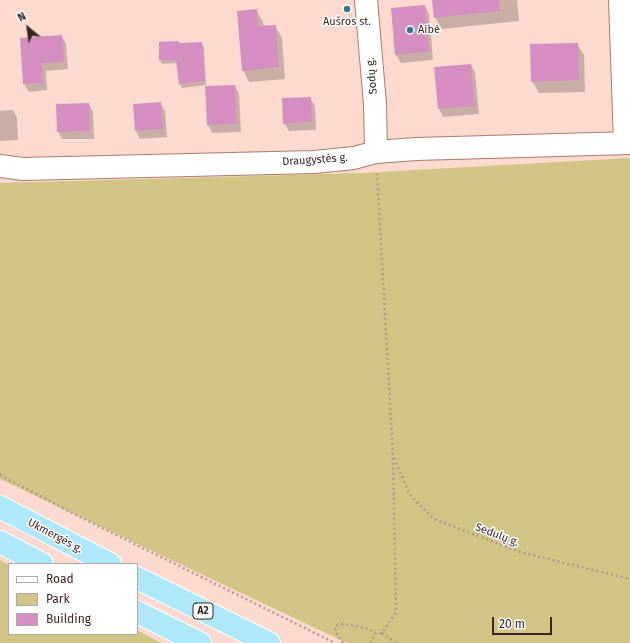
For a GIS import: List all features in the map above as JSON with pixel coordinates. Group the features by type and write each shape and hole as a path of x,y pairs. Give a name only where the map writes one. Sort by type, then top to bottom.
{"highway":[{"name":"Ukmergės g.","path":"0,507 108,563"},
{"path":"0,542 40,563"},
{"name":"A2","path":"138,578 269,643"},
{"path":"138,612 200,643"}],"street":[{"name":"Sodų g.","path":"366,0 375,104 376,152"},
{"path":"620,0 628,143"},
{"name":"Draugystės g.","path":"0,166 31,168 314,162 354,158 376,152 416,149 628,143"}],"path":[{"path":"376,152 393,456 396,612 382,633"},
{"name":"Sedulų g.","path":"393,456 410,495 434,520 520,552 630,579"},
{"path":"0,475 74,514 335,643"},
{"path":"343,643 336,633 336,625 343,624 366,628 376,633 382,633 396,643"},
{"path":"370,643 376,633"}],"green space":[{"path":"630,158 630,643 347,643 0,479 0,183 362,173"},
{"path":"0,560 8,564 8,635 138,635 138,631 161,643 0,643"}],"building":[{"path":"432,0 499,0 500,11 434,18"},
{"name":"Aibė","path":"425,5 429,52 395,55 391,8"},
{"path":"257,9 258,26 276,25 279,67 242,71 237,11"},
{"path":"62,35 64,62 42,63 43,83 23,84 20,38"},
{"path":"179,41 179,43 202,42 205,81 179,84 176,60 159,60 159,42"},
{"path":"578,43 579,80 531,82 530,44"},
{"path":"471,64 475,106 438,109 434,67"},
{"path":"235,85 237,124 207,125 205,86"},
{"path":"311,97 312,122 283,124 282,98"},
{"path":"161,102 163,129 135,131 133,104"},
{"path":"89,103 90,131 57,132 56,104"}],"place":[{"name":"Aušros st.","path":"347,9"},
{"name":"Aibė","path":"410,30"}]}
